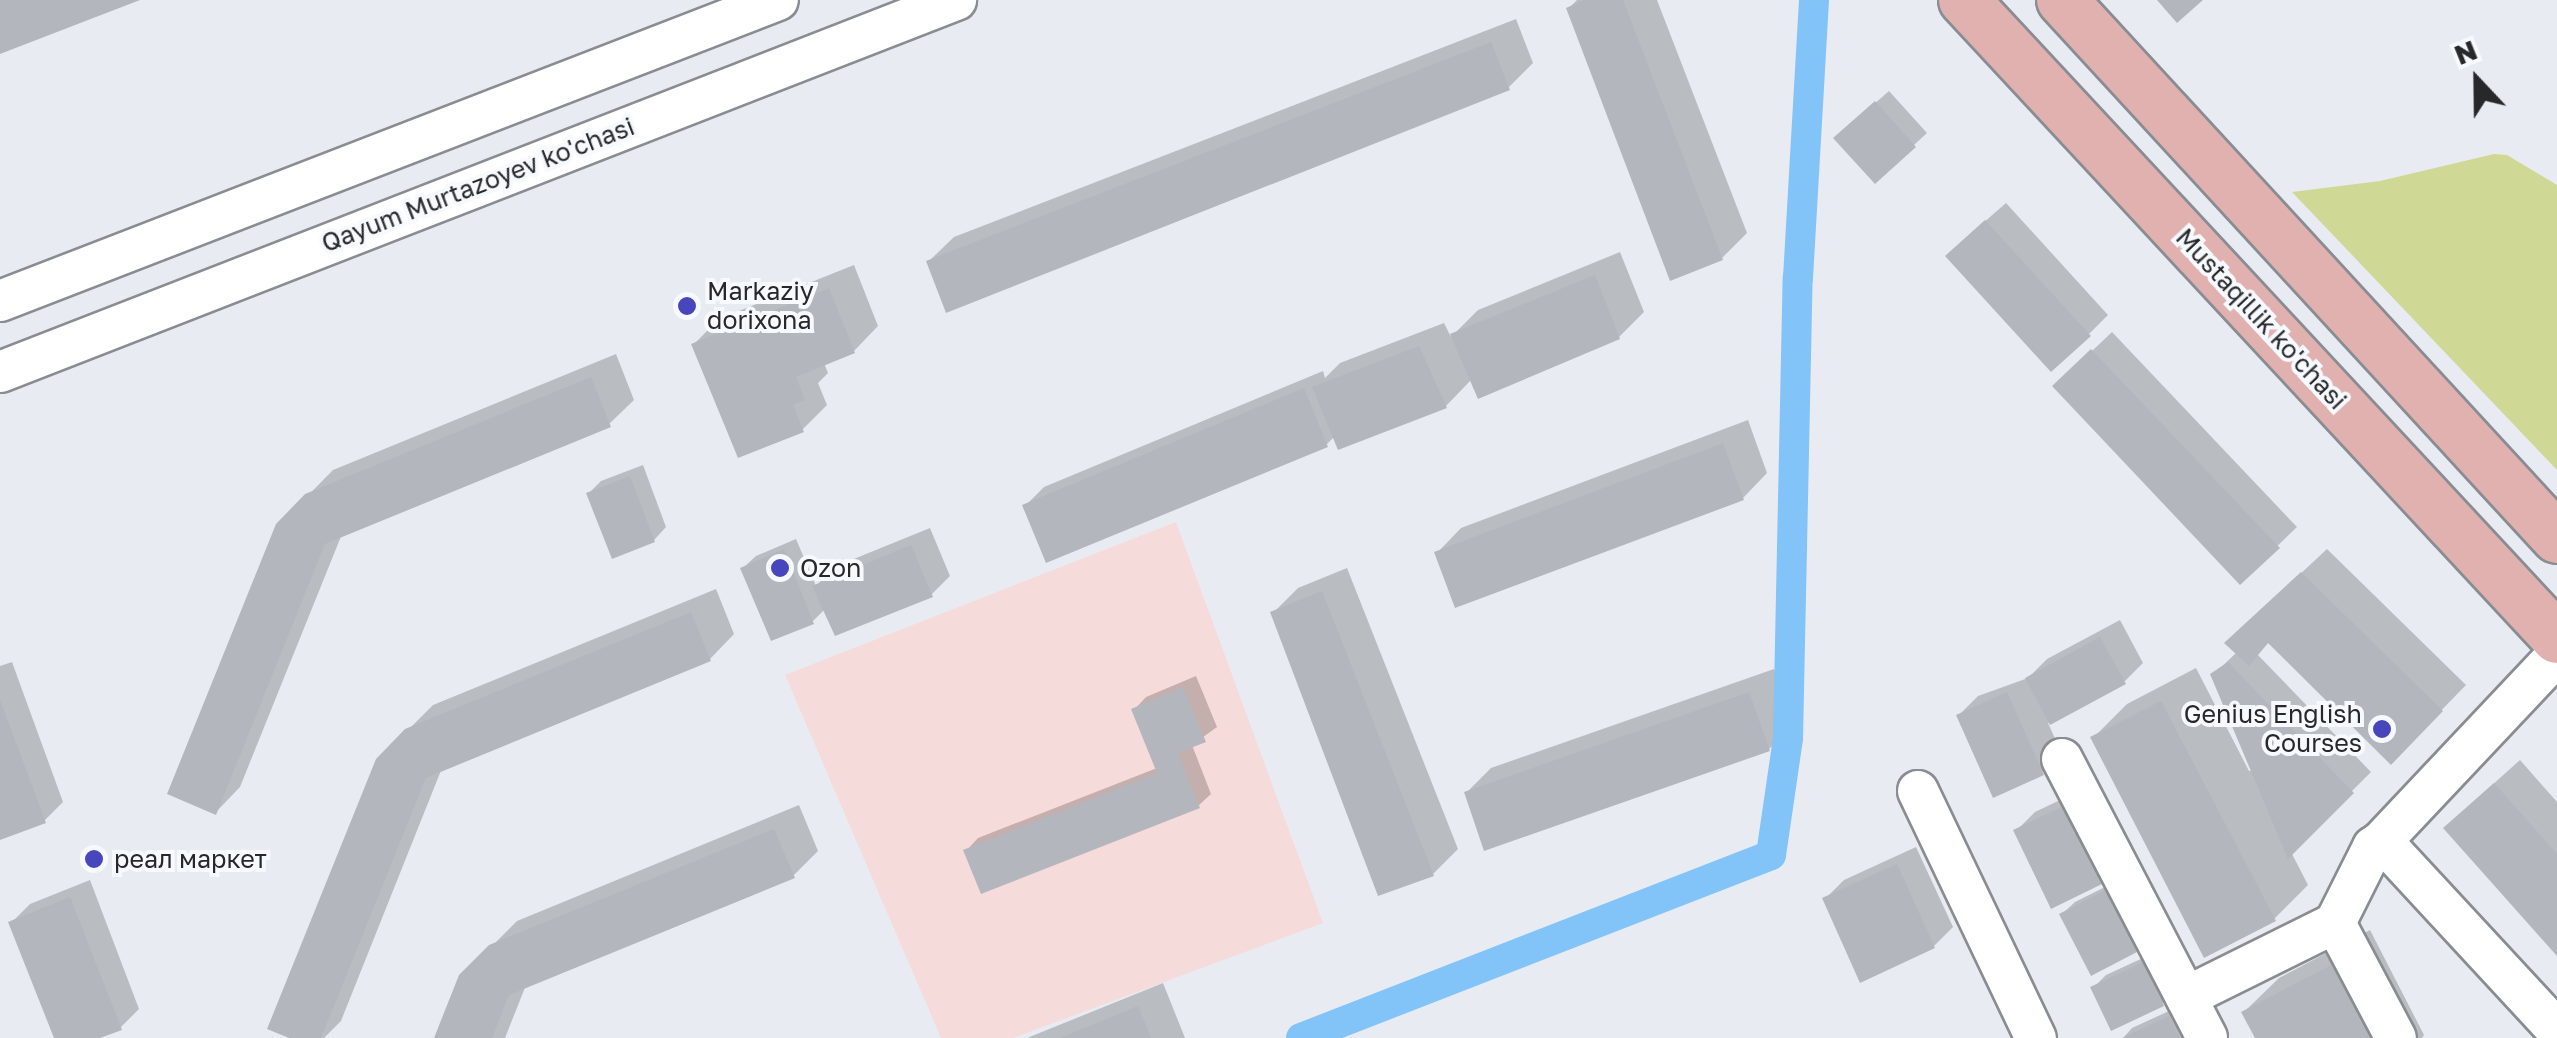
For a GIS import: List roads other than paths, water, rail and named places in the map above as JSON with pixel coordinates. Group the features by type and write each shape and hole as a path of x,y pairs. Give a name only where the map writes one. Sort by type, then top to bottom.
{"main road":[{"name":"Mustaqillik ko'chasi","path":"1964,0 2557,638"},
{"path":"2062,0 2557,538"}],"street":[{"path":"0,301 778,0"},
{"name":"Qayum Murtazoyev ko'chasi","path":"0,372 956,0"},
{"path":"2186,997 2335,923 2373,848 2557,656"},
{"path":"2062,759 2207,1038"},
{"path":"1918,791 2036,1038"},
{"path":"2382,841 2557,1030"},
{"path":"2335,923 2396,1038"}],"waterway":[{"path":"1301,1038 1771,855 1788,738 1798,278 1814,0"}],"place":[{"name":"Markaziy dorixona","path":"687,306"},
{"name":"Ozon","path":"780,568"},
{"name":"Genius English Courses","path":"2382,729"},
{"name":"реал маркет","path":"94,859"}]}
